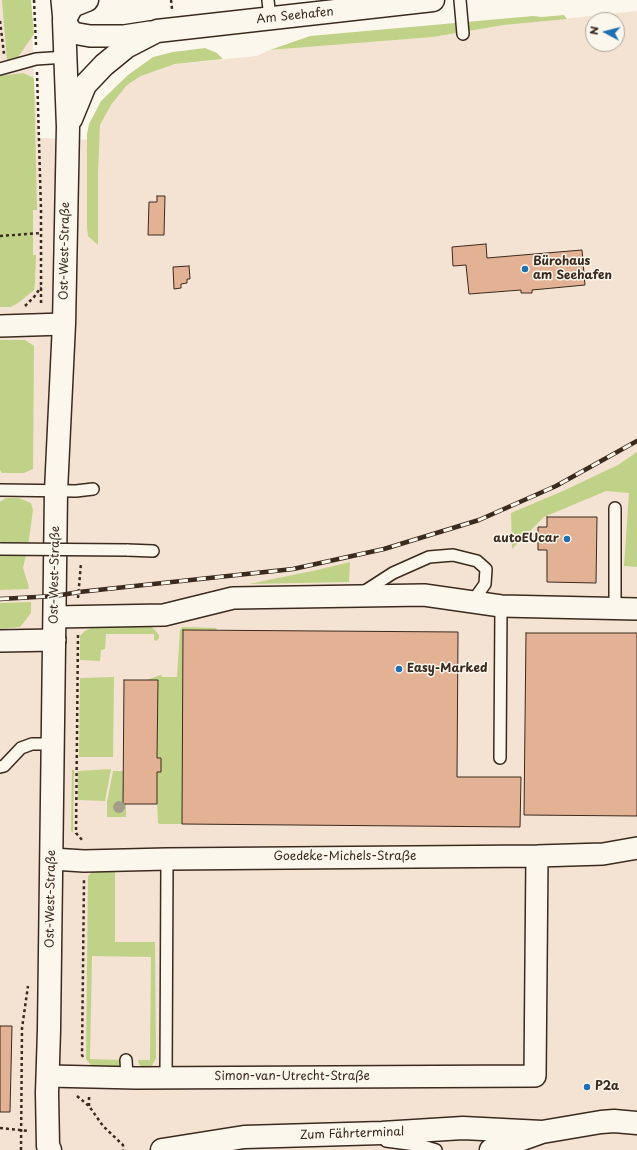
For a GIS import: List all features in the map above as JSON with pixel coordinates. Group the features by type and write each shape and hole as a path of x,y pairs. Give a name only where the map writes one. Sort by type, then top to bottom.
{"street":[{"path":"63,11 87,0"},
{"name":"Am Seehafen","path":"63,11 73,33 90,36 124,36 269,9 433,0"},
{"name":"Ost-West-Straße","path":"49,1141 48,1085 56,491 64,324 68,127 63,11"},
{"name":"Am Seehafen","path":"68,127 84,85 104,65 126,47 157,31"},
{"path":"0,326 64,324"},
{"path":"55,617 164,615 233,598 424,595 501,606 637,609"},
{"path":"0,641 55,640"},
{"name":"Goedeke-Michels-Straße","path":"52,859 84,851 167,859 536,856 603,854 637,848"},
{"name":"Simon-van-Utrecht-Straße","path":"48,1085 126,1069 166,1078 535,1076 536,856"},
{"name":"Zum Fährterminal","path":"491,1150 542,1132 601,1122 614,1121 637,1123"},
{"name":"Zum Fährterminal","path":"165,1150 244,1137 382,1133 463,1128 542,1132"}],"lane":[{"path":"460,0 463,34"},
{"path":"3,69 36,59 66,57"},
{"path":"0,490 56,491 93,489"},
{"path":"615,508 615,608"},
{"path":"0,549 153,550"},
{"path":"357,596 393,573 429,557 454,555 477,561 486,569 485,584 473,602"},
{"path":"500,758 501,606"},
{"path":"0,767 4,766 21,748 32,744 53,744"},
{"path":"166,1078 167,859"},
{"path":"418,1148 463,1128"},
{"path":"239,1148 244,1146 383,1140 418,1148 436,1150"}],"path":[{"path":"0,21 3,69"},
{"path":"0,236 41,233"},
{"path":"84,851 82,1055 89,1068 89,1106"},
{"path":"48,1085 75,1094 89,1106 103,1126 123,1145 123,1150"},
{"path":"0,1128 21,1131 49,1141"}],"shaded area":[{"path":"0,0 31,0 34,80 39,138 99,140 100,125 111,105 127,85 141,76 176,64 257,56 270,50 433,37 504,25 585,16 585,52 625,52 625,12 637,11 637,1150 0,1150"}],"green space":[{"path":"2,0 31,0 34,34 18,57 7,60"},
{"path":"564,15 567,19 504,25 433,37 270,50 310,36 533,16 542,17"},
{"path":"205,48 217,53 223,59 175,64 141,76 127,85 111,105 100,125 98,245 88,236 87,227 87,134 89,124 101,101 128,75 153,57 173,52"},
{"path":"23,73 34,78 37,210 33,210 33,255 36,255 35,282 34,290 18,303 11,307 0,307 0,76"},
{"path":"0,340 25,340 34,346 33,469 24,473 2,473 0,470"},
{"path":"637,452 637,567 624,566 629,493 606,491 544,517 512,549 511,513 563,491 618,465"},
{"path":"6,498 19,498 31,503 33,510 23,568 29,587 28,589 0,590 0,502"},
{"path":"350,562 349,582 249,584 317,570"},
{"path":"31,602 31,613 20,627 0,629 0,603"},
{"path":"97,627 152,627 159,635 159,638 157,641 154,640 154,634 106,634 105,649 101,650 100,661 80,660 80,636 85,631"},
{"path":"182,627 216,628 217,630 183,630 182,824 160,824 158,823 157,804 157,772 161,758 157,758 158,681 146,680 161,675 162,677 177,677 180,630"},
{"path":"114,677 113,757 79,757 80,678"},
{"path":"111,769 105,801 78,800 78,771"},
{"path":"72,770 74,770 73,833 71,831"},
{"path":"113,771 124,771 126,817 107,817 107,802"},
{"path":"115,865 115,942 155,942 156,1058 149,1071 144,1070 139,1064 138,1060 150,1060 151,957 92,956 90,1059 122,1060 118,1069 97,1070 86,1059 88,876 95,869"}],"building":[{"path":"157,196 165,196 164,235 148,235 149,202 157,202"},
{"name":"Bürohaus am Seehafen","path":"486,244 487,258 582,250 585,285 532,290 532,293 521,293 521,290 469,294 466,265 453,266 452,247"},
{"path":"189,266 190,279 187,279 187,283 181,284 181,288 174,289 173,267"},
{"name":"autoEUcar","path":"547,517 597,517 596,583 547,582 547,550 538,550 538,527 547,527"},
{"path":"183,630 458,632 457,777 521,777 520,827 182,824"},
{"path":"526,633 637,633 637,816 524,815"},
{"path":"124,680 158,680 157,758 161,758 161,772 157,772 157,804 123,804"},
{"path":"0,1026 12,1026 10,1112 0,1112"}],"railway":[{"path":"0,599 55,596 79,592 293,569 384,549 479,520 556,486 637,441"}],"place":[{"name":"Bürohaus am Seehafen","path":"525,269"},
{"name":"autoEUcar","path":"567,539"},
{"name":"Easy-Marked","path":"399,669"},
{"name":"P2a","path":"587,1087"}]}
